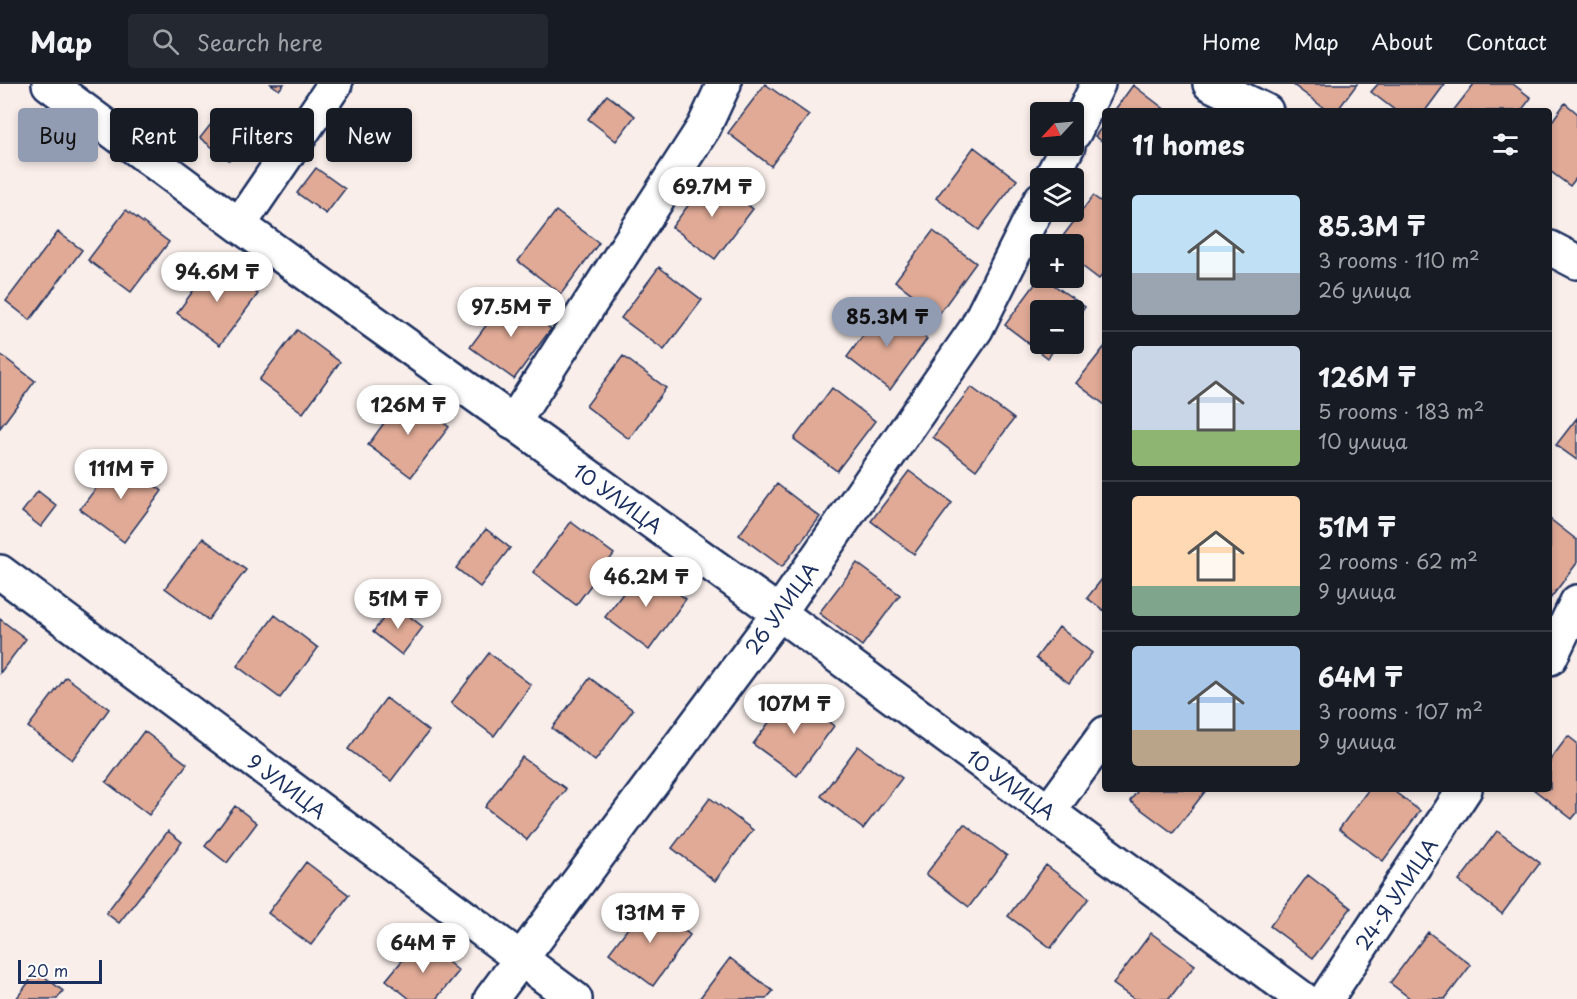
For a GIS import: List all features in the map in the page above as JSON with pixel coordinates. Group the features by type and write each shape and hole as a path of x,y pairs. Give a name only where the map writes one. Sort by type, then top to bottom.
{"street":[{"name":"10 УЛИЦА","path":"49,84 239,225 779,613 1303,999"},
{"path":"239,225 335,84"},
{"path":"513,423 704,127 724,84"},
{"path":"1084,113 1098,84"},
{"path":"1210,84 1260,108"},
{"name":"26 УЛИЦА","path":"491,999 779,613 976,329 1030,221"},
{"path":"1552,249 1577,262"},
{"name":"9 УЛИЦА","path":"0,572 575,999"},
{"path":"1552,654 1577,602"},
{"path":"1049,811 1102,738"},
{"name":"24-Я УЛИЦА","path":"1326,999 1464,792"}],"building":[{"path":"271,84 284,84 279,90"},
{"path":"765,84 809,115 771,166 728,133"},
{"path":"1292,84 1357,84 1339,108 1324,108"},
{"path":"1378,84 1445,84 1427,108 1392,108 1371,92"},
{"path":"1474,84 1513,84 1531,98 1523,108 1455,108"},
{"path":"1133,85 1163,108 1116,108"},
{"path":"607,95 635,116 616,141 588,119"},
{"path":"1565,103 1577,113 1577,177 1570,186 1552,172 1552,121"},
{"path":"210,125 210,146 200,138"},
{"path":"1102,127 1102,141 1095,136"},
{"path":"974,147 1017,180 979,230 936,198"},
{"path":"316,168 345,189 326,214 297,193"},
{"path":"710,176 753,209 715,259 672,227"},
{"path":"1093,196 1102,202 1102,275 1099,279 1084,268 1084,234 1064,234 1074,222 1084,222 1084,208"},
{"path":"126,210 169,242 131,292 88,260"},
{"path":"556,211 599,243 561,294 518,261"},
{"path":"933,231 976,263 939,314 895,281"},
{"path":"58,232 82,250 30,320 6,301"},
{"path":"214,262 258,294 220,345 177,313"},
{"path":"659,267 702,300 664,350 621,318"},
{"path":"1032,288 1058,288 1075,300 1030,300 1030,344 1005,325"},
{"path":"508,296 551,329 514,379 470,347"},
{"path":"884,307 927,339 890,390 847,357"},
{"path":"297,330 340,362 303,413 259,380"},
{"path":"1102,350 1102,403 1076,383"},
{"path":"0,354 35,381 0,428"},
{"path":"623,356 666,388 629,439 586,406"},
{"path":"971,387 1014,419 976,470 933,437"},
{"path":"832,388 875,421 837,471 794,439"},
{"path":"405,394 449,427 411,477 368,445"},
{"path":"1577,418 1577,460 1556,445"},
{"path":"119,458 162,491 124,542 80,509"},
{"path":"909,471 952,503 914,554 871,521"},
{"path":"777,484 820,517 782,567 739,535"},
{"path":"38,491 57,506 41,527 22,512"},
{"path":"1552,521 1577,540 1577,563 1552,596"},
{"path":"571,522 614,554 576,605 533,572"},
{"path":"486,529 510,548 480,587 456,568"},
{"path":"203,538 246,570 208,620 165,588"},
{"path":"857,563 900,595 862,646 819,613"},
{"path":"643,567 686,599 649,650 605,617"},
{"path":"1102,579 1102,609 1087,598"},
{"path":"394,604 423,627 402,655 373,632"},
{"path":"275,615 318,648 280,698 237,666"},
{"path":"0,619 26,639 0,673"},
{"path":"1059,627 1092,653 1069,683 1036,658"},
{"path":"489,653 531,685 494,736 451,703"},
{"path":"66,677 109,709 72,760 28,727"},
{"path":"590,678 633,710 595,761 552,728"},
{"path":"791,693 834,726 797,776 753,744"},
{"path":"386,698 429,731 391,781 348,749"},
{"path":"144,731 187,764 149,815 106,782"},
{"path":"1568,736 1577,743 1577,813 1572,819 1537,792 1552,792 1552,757"},
{"path":"858,746 902,778 863,829 821,796"},
{"path":"522,757 566,789 527,840 485,807"},
{"path":"1137,792 1205,792 1173,833 1130,801"},
{"path":"1367,792 1395,792 1420,811 1383,861 1339,829"},
{"path":"710,798 753,830 715,881 672,848"},
{"path":"235,806 257,823 227,863 205,846"},
{"path":"964,824 1007,856 969,907 926,874"},
{"path":"168,831 182,842 119,923 106,913"},
{"path":"1497,831 1540,863 1502,914 1459,881"},
{"path":"306,862 349,895 311,945 268,913"},
{"path":"1046,865 1089,898 1051,948 1008,916"},
{"path":"1308,875 1351,908 1313,958 1270,926"},
{"path":"647,903 690,935 653,986 609,953"},
{"path":"1428,932 1471,965 1445,999 1411,999 1390,983"},
{"path":"1151,933 1195,965 1169,999 1134,999 1113,984"},
{"path":"420,939 459,971 436,999 410,999 386,980"},
{"path":"730,958 773,991 766,999 699,999"},
{"path":"37,971 63,991 57,999 16,999"}]}
